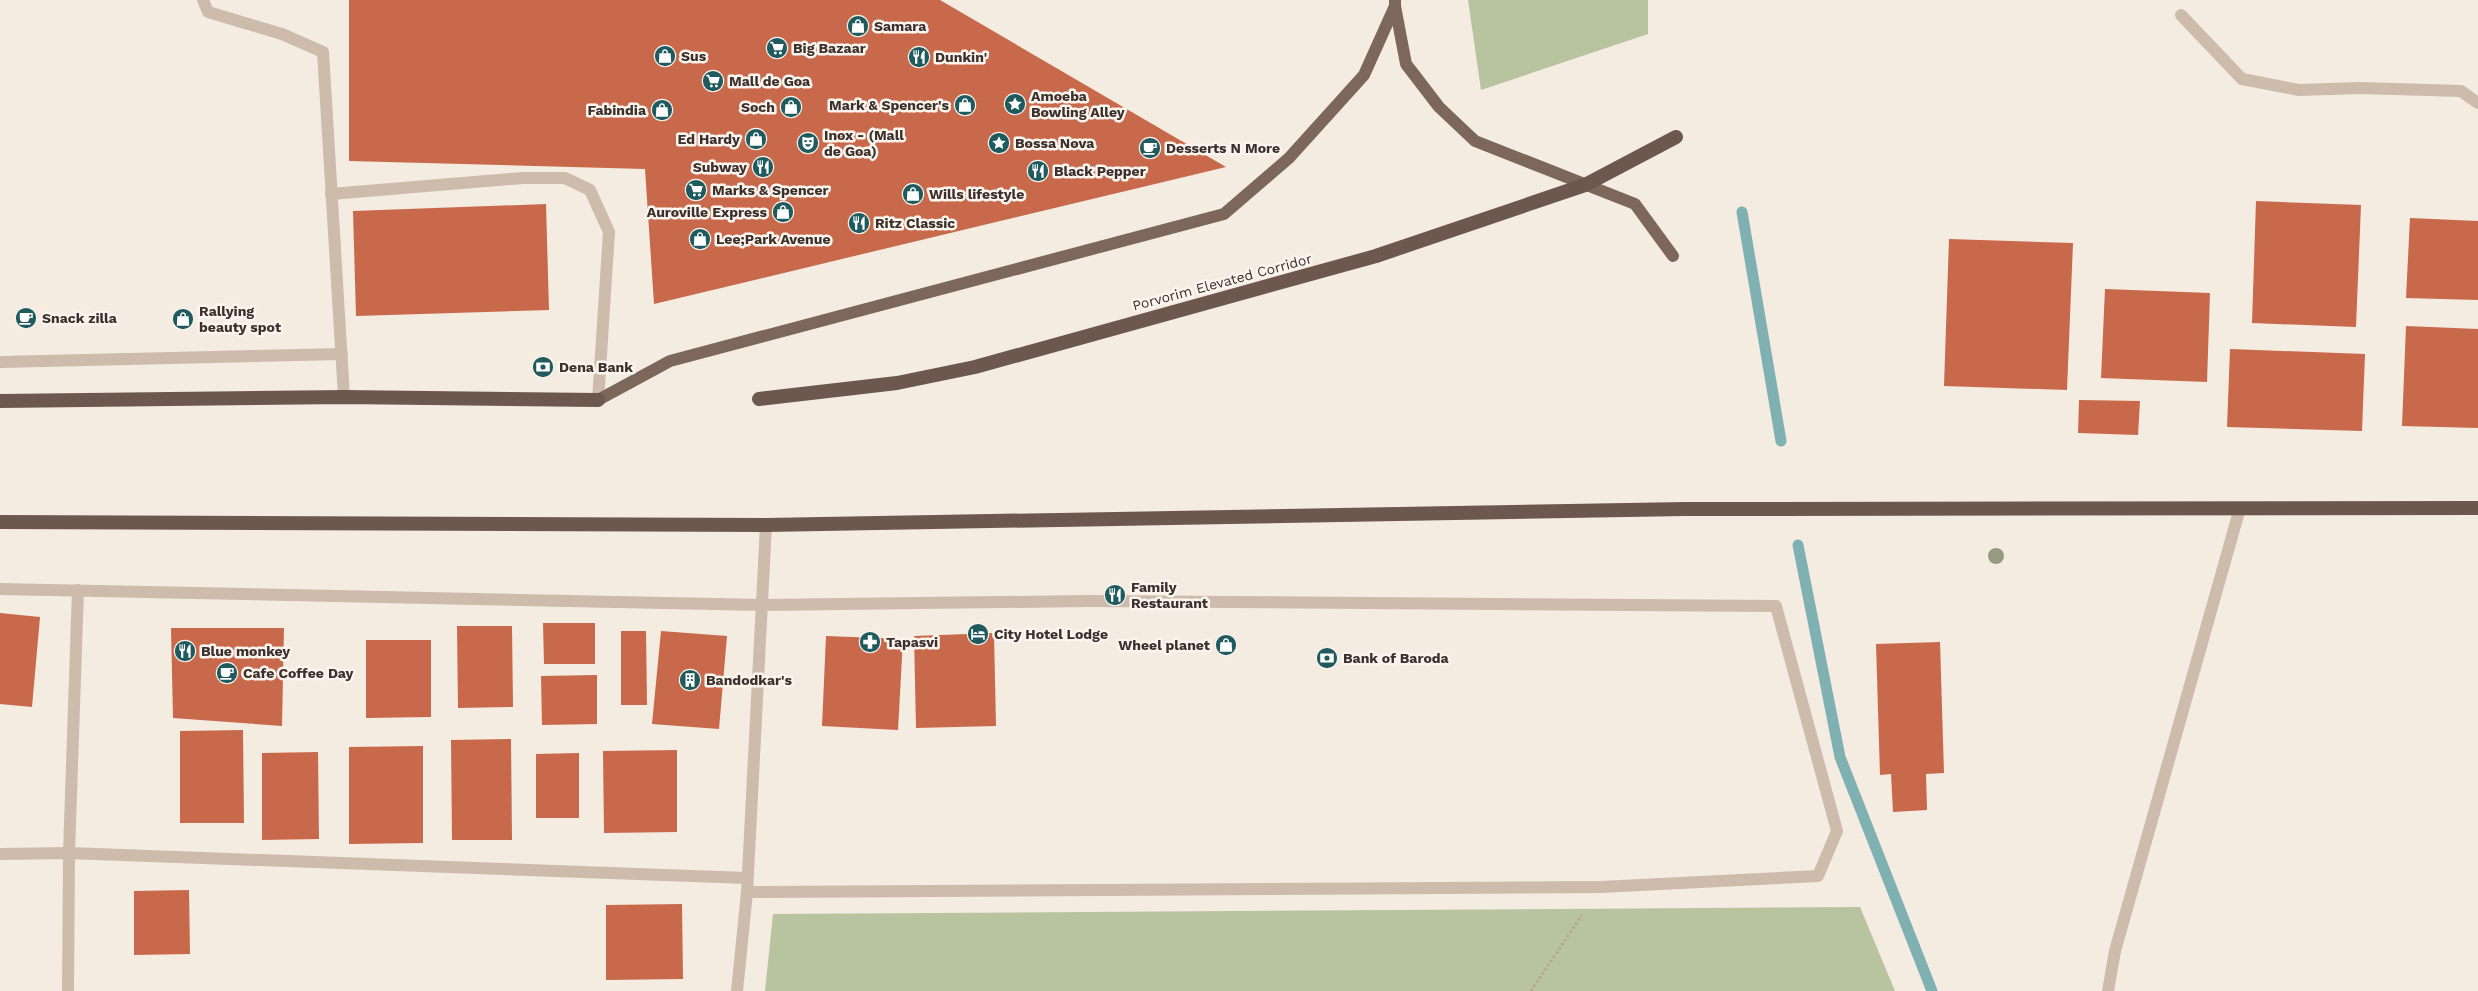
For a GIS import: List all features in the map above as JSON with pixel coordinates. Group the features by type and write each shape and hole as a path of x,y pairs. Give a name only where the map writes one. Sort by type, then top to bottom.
{"highway":[{"name":"Porvorim Elevated Corridor","path":"759,399 897,383 975,367 1376,256 1585,185 1676,137"},
{"path":"0,402 344,397 598,400"},
{"path":"0,522 766,525 1694,509 2478,508"}],"main road":[{"path":"1395,3 1406,64 1439,107 1475,141 1635,204 1672,256"},
{"path":"598,400 670,361 1224,214 1289,158 1364,75 1395,3"}],"street":[{"path":"203,0 208,12 282,34 323,52 344,397"},
{"path":"2181,14 2242,79 2299,90 2360,88 2461,91 2478,103"},
{"path":"331,194 522,178 565,178 590,190 609,232 598,400"},
{"path":"0,362 342,354"},
{"path":"2108,991 2116,951 2240,508"},
{"path":"737,991 747,892 766,525"},
{"path":"0,589 763,605 1088,600 1776,606 1837,832 1818,876 1601,887 747,892"},
{"path":"68,991 69,854 78,590"},
{"path":"0,854 69,854 747,878"}],"path":[{"path":"1531,991 1601,887"}],"green space":[{"path":"1468,0 1648,0 1648,34 1481,90"},
{"path":"1860,907 1895,991 765,991 773,914"}],"building":[{"name":"Mall de Goa","path":"349,0 940,0 1226,167 654,304 645,169 349,161"},
{"path":"2256,201 2361,205 2356,327 2252,323"},
{"path":"546,204 549,310 356,316 353,211"},
{"path":"2410,218 2478,221 2478,300 2406,298"},
{"path":"1949,239 2073,243 2067,390 1944,386"},
{"path":"2105,289 2210,293 2207,382 2101,378"},
{"path":"2406,326 2478,329 2478,428 2402,426"},
{"path":"2230,349 2365,354 2362,431 2227,427"},
{"path":"2079,400 2140,401 2138,435 2078,433"},
{"path":"0,613 40,617 32,707 0,704"},
{"path":"543,623 595,623 595,664 544,664"},
{"path":"457,626 512,626 513,707 458,708"},
{"name":"Cafe Coffee Day","path":"171,628 284,628 282,726 173,718"},
{"path":"621,631 646,631 647,705 621,705"},
{"name":"Bandodkar's","path":"661,631 727,636 719,729 652,724"},
{"path":"994,633 996,726 916,728 914,636"},
{"path":"826,636 903,639 898,730 822,726"},
{"path":"366,640 431,640 431,717 366,718"},
{"path":"1940,642 1944,773 1926,774 1927,810 1893,812 1891,774 1880,775 1876,644"},
{"path":"597,675 597,724 542,725 541,676"},
{"path":"243,730 244,823 180,823 180,731"},
{"path":"511,739 512,840 452,840 451,740"},
{"path":"423,746 423,843 349,844 349,747"},
{"path":"677,750 677,832 604,833 603,751"},
{"path":"318,752 319,839 262,840 262,753"},
{"path":"579,753 579,818 536,818 536,754"},
{"path":"189,890 190,954 134,955 134,891"},
{"path":"682,904 683,979 606,980 606,905"}],"waterway":[{"path":"1742,212 1781,441"},
{"path":"1798,545 1840,757 1932,991"}],"place":[{"name":"Samara","path":"858,26"},
{"name":"Big Bazaar","path":"777,48"},
{"name":"Sus","path":"665,56"},
{"name":"Dunkin'","path":"919,57"},
{"name":"Mall de Goa","path":"713,81"},
{"name":"Amoeba Bowling Alley","path":"1015,104"},
{"name":"Mark & Spencer's","path":"965,105"},
{"name":"Soch","path":"791,107"},
{"name":"Fabindia","path":"662,110"},
{"name":"Ed Hardy","path":"756,139"},
{"name":"Inox - (Mall de Goa)","path":"808,143"},
{"name":"Bossa Nova","path":"999,143"},
{"name":"Desserts N More","path":"1150,148"},
{"name":"Subway","path":"763,167"},
{"name":"Black Pepper","path":"1038,171"},
{"name":"Marks & Spencer","path":"696,190"},
{"name":"Wills lifestyle","path":"913,194"},
{"name":"Auroville Express","path":"783,212"},
{"name":"Ritz Classic","path":"859,223"},
{"name":"Lee;Park Avenue","path":"700,239"},
{"name":"Snack zilla","path":"26,318"},
{"name":"Rallying beauty spot","path":"183,319"},
{"name":"Dena Bank","path":"543,367"},
{"name":"Family Restaurant","path":"1115,595"},
{"name":"City Hotel Lodge","path":"978,634"},
{"name":"Tapasvi","path":"870,642"},
{"name":"Wheel planet","path":"1226,645"},
{"name":"Blue monkey","path":"185,651"},
{"name":"Bank of Baroda","path":"1327,658"},
{"name":"Cafe Coffee Day","path":"227,673"},
{"name":"Bandodkar's","path":"690,680"}]}
